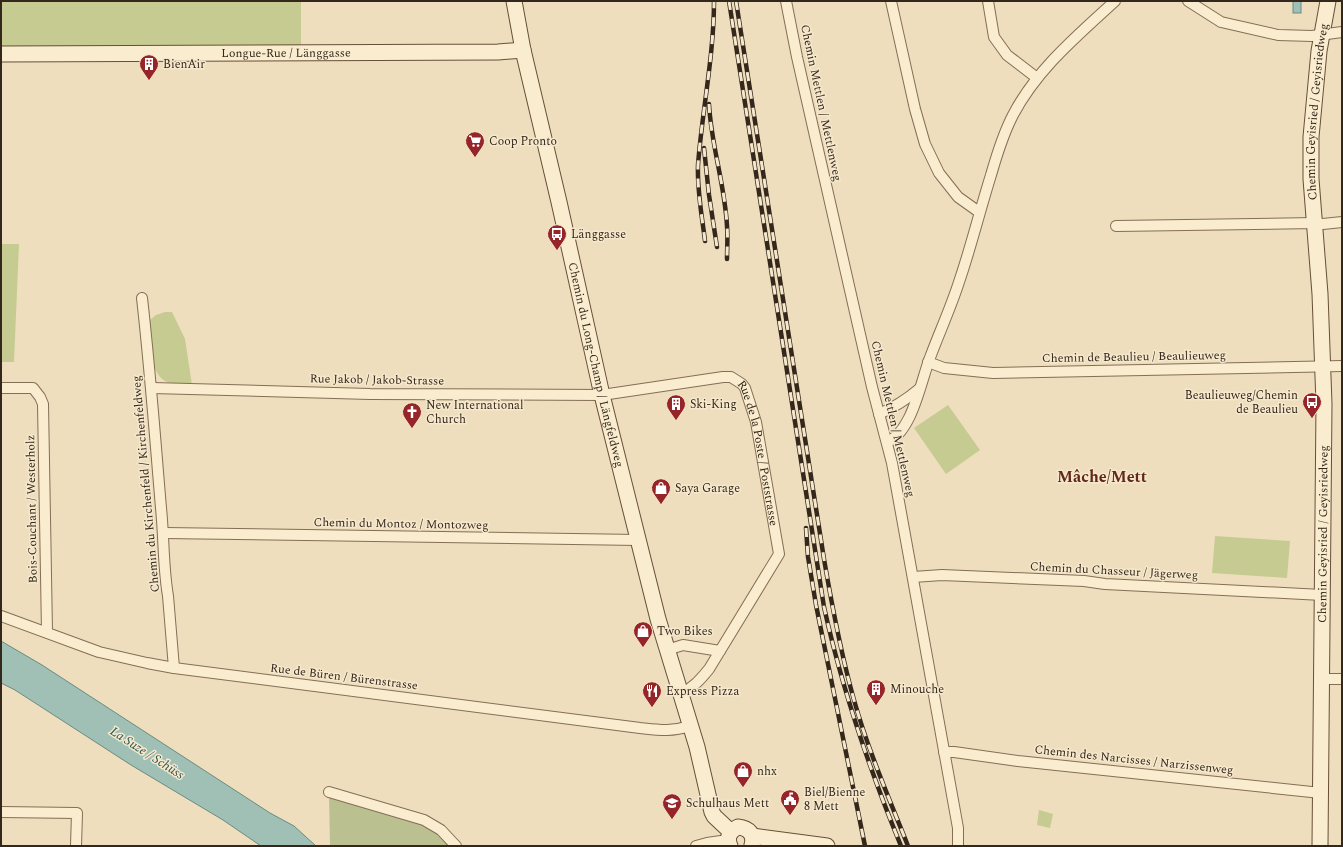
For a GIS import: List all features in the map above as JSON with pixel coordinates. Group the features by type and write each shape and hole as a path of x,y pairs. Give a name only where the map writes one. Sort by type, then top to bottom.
{"street":[{"name":"Chemin du Long-Champ / Längfeldweg","path":"514,1 523,50 602,395 658,619 690,726"},
{"name":"Chemin Mettlen / Mettlenweg","path":"786,1 798,65 870,380 887,442 958,828 958,846"},
{"path":"891,1 915,109 925,144 939,173 958,197 979,212"},
{"path":"988,1 994,37 1007,55 1037,78"},
{"path":"887,442 893,440 907,423 928,362 959,283 1002,138 1013,115 1037,78 1073,39 1115,1"},
{"path":"1188,1 1221,22 1278,35 1322,35 1342,32"},
{"name":"Chemin Geyisried / Geyisriedweg","path":"1320,846 1322,679 1318,595 1324,516 1323,366 1320,294 1311,179 1311,137 1322,35 1328,1"},
{"name":"Longue-Rue / Länggasse","path":"1,54 490,52 523,50"},
{"path":"1116,226 1323,224 1342,222"},
{"name":"Chemin du Kirchenfeld / Kirchenfeldweg","path":"142,298 152,388 164,534 166,584 174,668"},
{"name":"Chemin de Beaulieu / Beaulieuweg","path":"928,362 944,368 993,373 1342,366"},
{"name":"Rue de la Poste / Poststrasse","path":"602,395 731,377 742,384 745,388 759,432 779,554 709,669 697,684 680,694"},
{"name":"Bois-Couchant / Westerholz","path":"1,388 33,388 43,404 47,632"},
{"name":"Rue Jakob / Jakob-Strasse","path":"152,388 370,394 602,395"},
{"path":"879,414 895,407 919,389"},
{"name":"Chemin du Montoz / Montozweg","path":"164,534 638,540"},
{"name":"Chemin du Chasseur / Jägerweg","path":"913,577 949,575 1084,581 1105,584 1318,595"},
{"name":"Rue de Büren / Bürenstrasse","path":"1,616 99,652 174,668 640,728 668,731 678,730 690,726"},
{"path":"668,650 683,645 720,651"},
{"path":"1322,679 1342,679"},
{"path":"690,726 697,747 712,812 729,839"},
{"name":"Chemin des Narcisses / Narzissenweg","path":"944,752 1295,791 1321,792"},
{"path":"329,792 424,820 440,830 456,846"},
{"path":"1,812 77,813 76,846"},
{"path":"696,846 729,839 738,828 743,828 750,832 752,841 827,846"}],"green space":[{"path":"1,1 301,1 301,53 1,54"},
{"path":"1,244 19,244 14,362 1,362"},
{"path":"165,312 172,312 185,339 192,385 174,384 164,381 157,373 154,366 150,320 156,315"},
{"path":"948,405 980,450 946,474 914,428"},
{"path":"1215,536 1290,541 1287,578 1212,573"},
{"path":"329,792 417,817 456,846 330,846"},
{"path":"1039,810 1053,814 1050,828 1037,825"}],"water":[{"path":"1293,1 1301,1 1301,13 1293,13"},
{"name":"La Suze / Schüss","path":"1,641 42,665 270,813 294,826 316,846 261,846 223,820 131,765 15,690 1,683"}],"railway":[{"path":"705,241 699,194 698,165 710,63 714,1"},
{"path":"729,1 824,607 839,668 857,728 901,846"},
{"path":"736,1 824,559 837,630 849,683 860,719 879,774 908,846"},
{"path":"709,104 712,135 726,211 727,259"},
{"path":"704,148 717,247"},
{"path":"806,528 808,557 816,605 865,846"}],"place":[{"name":"BienAir","path":"149,81"},
{"name":"Coop Pronto","path":"475,158"},
{"name":"Länggasse","path":"557,251"},
{"name":"Beaulieuweg/Chemin de Beaulieu","path":"1312,419"},
{"name":"Ski-King","path":"676,421"},
{"name":"New International Church","path":"412,429"},
{"name":"Saya Garage","path":"661,505"},
{"name":"Two Bikes","path":"643,648"},
{"name":"Minouche","path":"876,706"},
{"name":"Express Pizza","path":"652,708"},
{"name":"nhx","path":"743,788"},
{"name":"Biel/Bienne 8 Mett","path":"790,816"},
{"name":"Schulhaus Mett","path":"672,820"}],"district":[{"name":"Mâche/Mett","path":"1102,477"}]}
